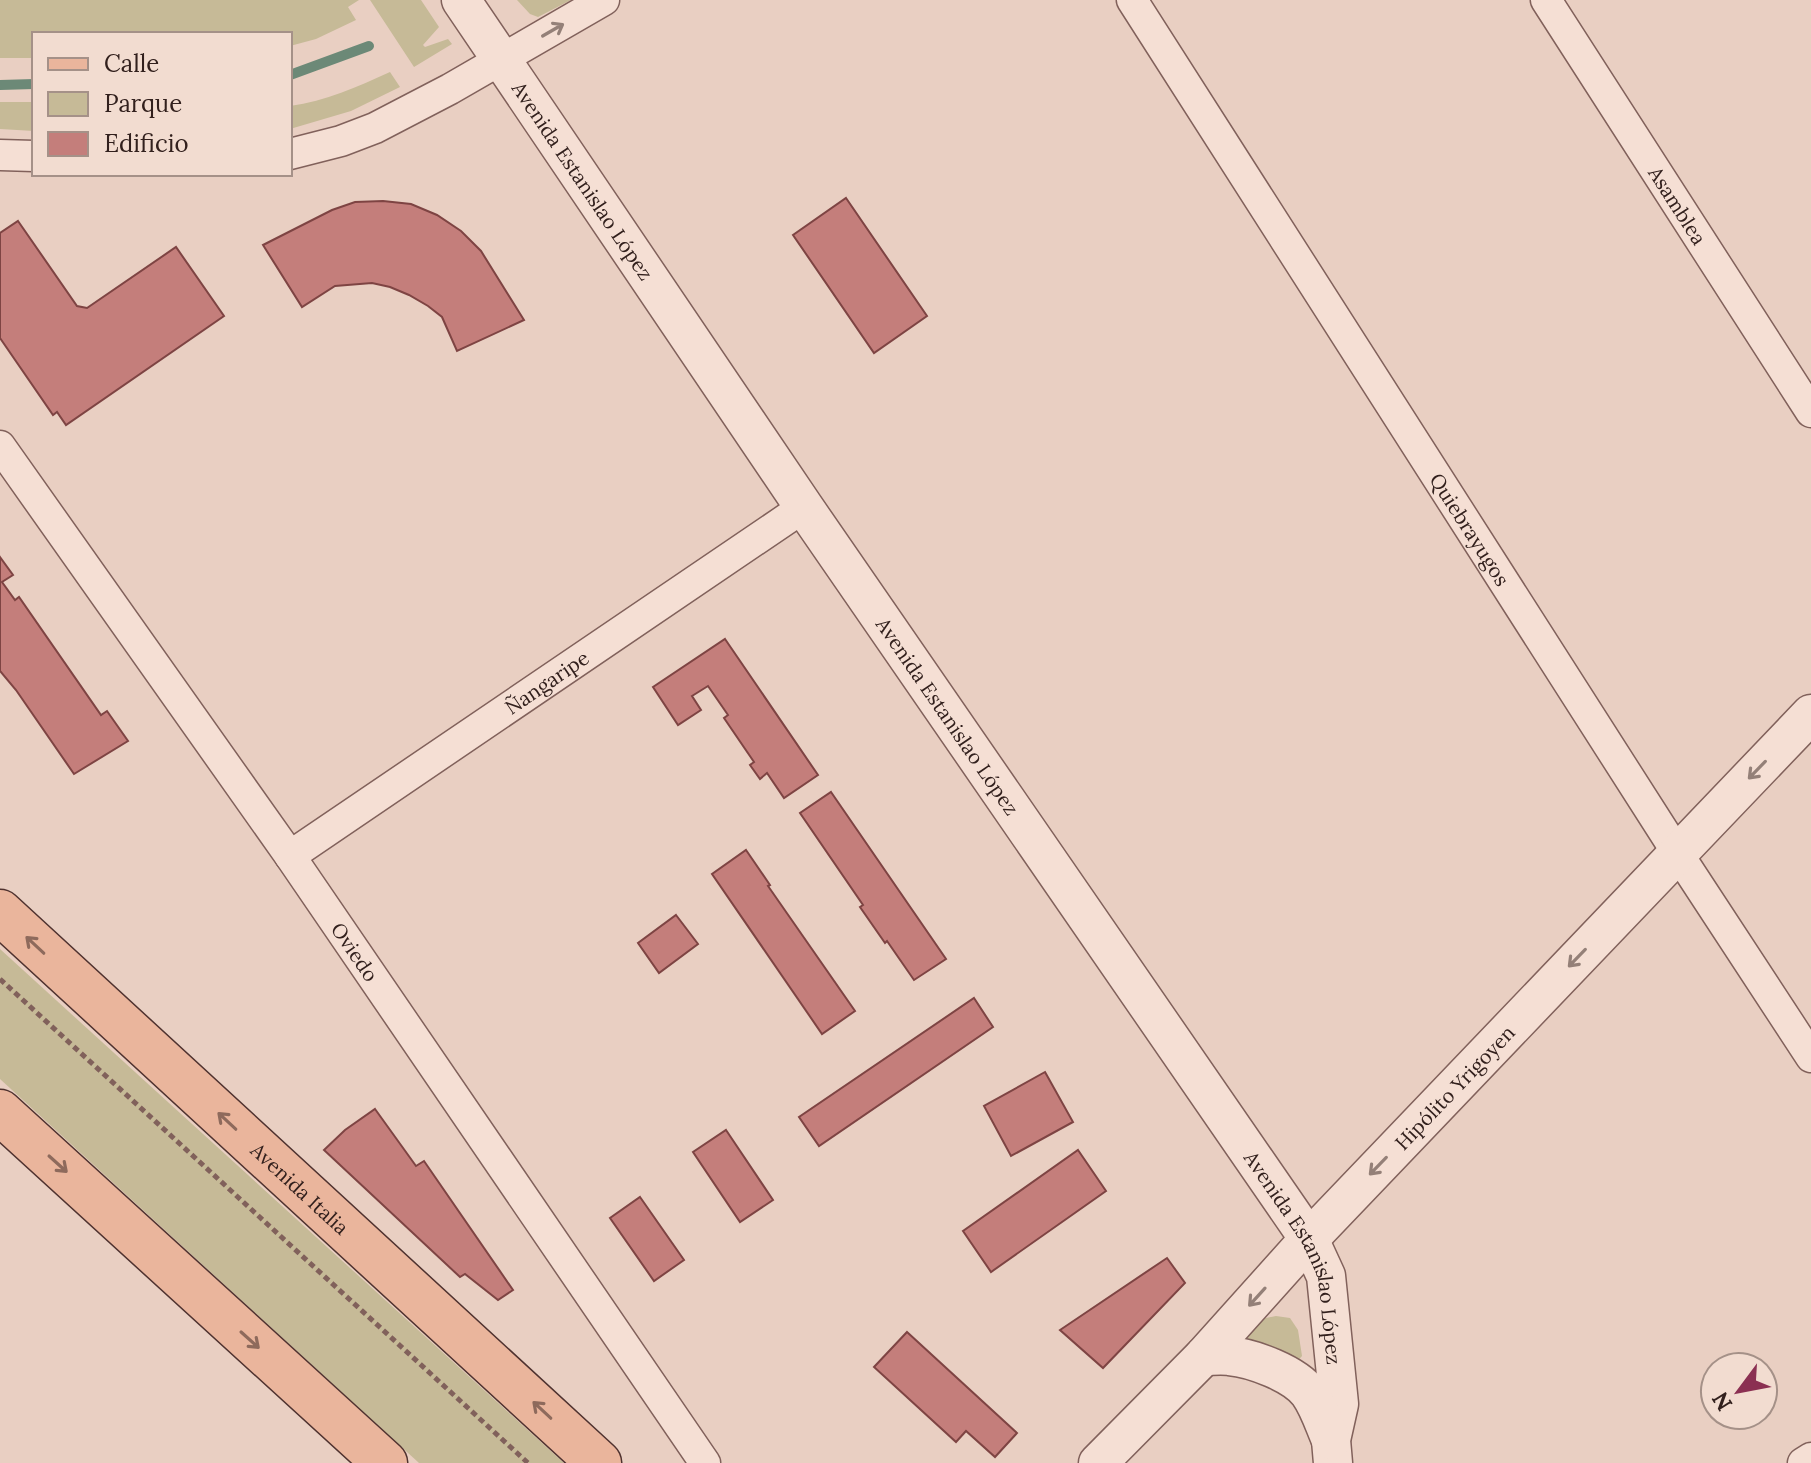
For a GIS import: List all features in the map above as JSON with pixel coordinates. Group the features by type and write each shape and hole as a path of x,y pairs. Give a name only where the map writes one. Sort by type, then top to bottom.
{"main road":[{"name":"Avenida Italia","path":"0,912 599,1463"},
{"path":"0,1112 385,1463"}],"street":[{"name":"Avenida Estanislao López","path":"461,0 804,507 1309,1239 1326,1276 1339,1404 1332,1451"},
{"path":"292,153 341,141 375,128 604,0"},
{"name":"Quiebrayugos","path":"1132,0 1811,1057"},
{"name":"Asamblea","path":"1546,0 1811,412"},
{"path":"0,155 32,156"},
{"name":"Oviedo","path":"0,446 290,856 705,1463"},
{"name":"Ñangaripe","path":"290,856 804,507"},
{"name":"Hipólito Yrigoyen","path":"1098,1463 1204,1356 1309,1239 1811,714"},
{"path":"1204,1356 1248,1359 1290,1377 1307,1390 1318,1408 1332,1451"}],"path":[{"path":"0,979 528,1463"}],"green space":[{"path":"0,0 359,0 348,7 356,20 316,39 292,45 292,32 32,32 32,58 0,58"},
{"path":"370,0 421,0 439,27 423,45 425,47 448,39 452,44 414,67"},
{"path":"517,0 571,0 538,17 530,14"},
{"path":"390,72 400,87 351,111 292,128 292,106 353,88"},
{"path":"0,102 32,102 32,131 0,129"},
{"path":"0,949 564,1463 419,1463 0,1079"},
{"path":"1276,1316 1290,1318 1298,1330 1302,1356 1297,1362 1241,1343 1261,1319"}],"building":[{"path":"846,198 927,316 874,353 793,235"},
{"path":"355,202 411,204 437,215 461,231 481,251 524,320 457,351 442,317 409,295 390,287 372,283 335,286 302,307 263,245 332,210"},
{"path":"18,221 77,306 87,308 176,247 224,316 66,425 57,412 53,415 0,338 0,233"},
{"path":"0,557 13,575 2,582 15,600 19,597 101,715 107,711 128,741 74,774 0,671"},
{"path":"725,639 818,775 784,798 767,773 760,779 750,765 754,762 724,718 728,715 708,686 692,696 701,710 678,725 653,687"},
{"path":"831,792 946,959 914,980 860,907 863,905 800,813"},
{"path":"746,850 855,1011 822,1034 712,874"},
{"path":"676,915 698,944 659,973 638,943"},
{"path":"974,998 993,1027 819,1146 799,1117"},
{"path":"1045,1072 1073,1122 1011,1156 984,1106"},
{"path":"375,1109 416,1166 424,1161 513,1290 498,1300 465,1274 460,1277 324,1150 345,1130"},
{"path":"726,1130 773,1200 740,1222 693,1152"},
{"path":"1078,1150 1106,1191 991,1272 963,1231"},
{"path":"640,1197 684,1260 654,1281 610,1218"},
{"path":"1167,1258 1185,1283 1103,1368 1060,1330"},
{"path":"907,1332 1017,1433 995,1457 966,1431 956,1442 874,1367"}],"waterway":[{"path":"292,74 369,46"},
{"path":"0,85 32,84"}]}
